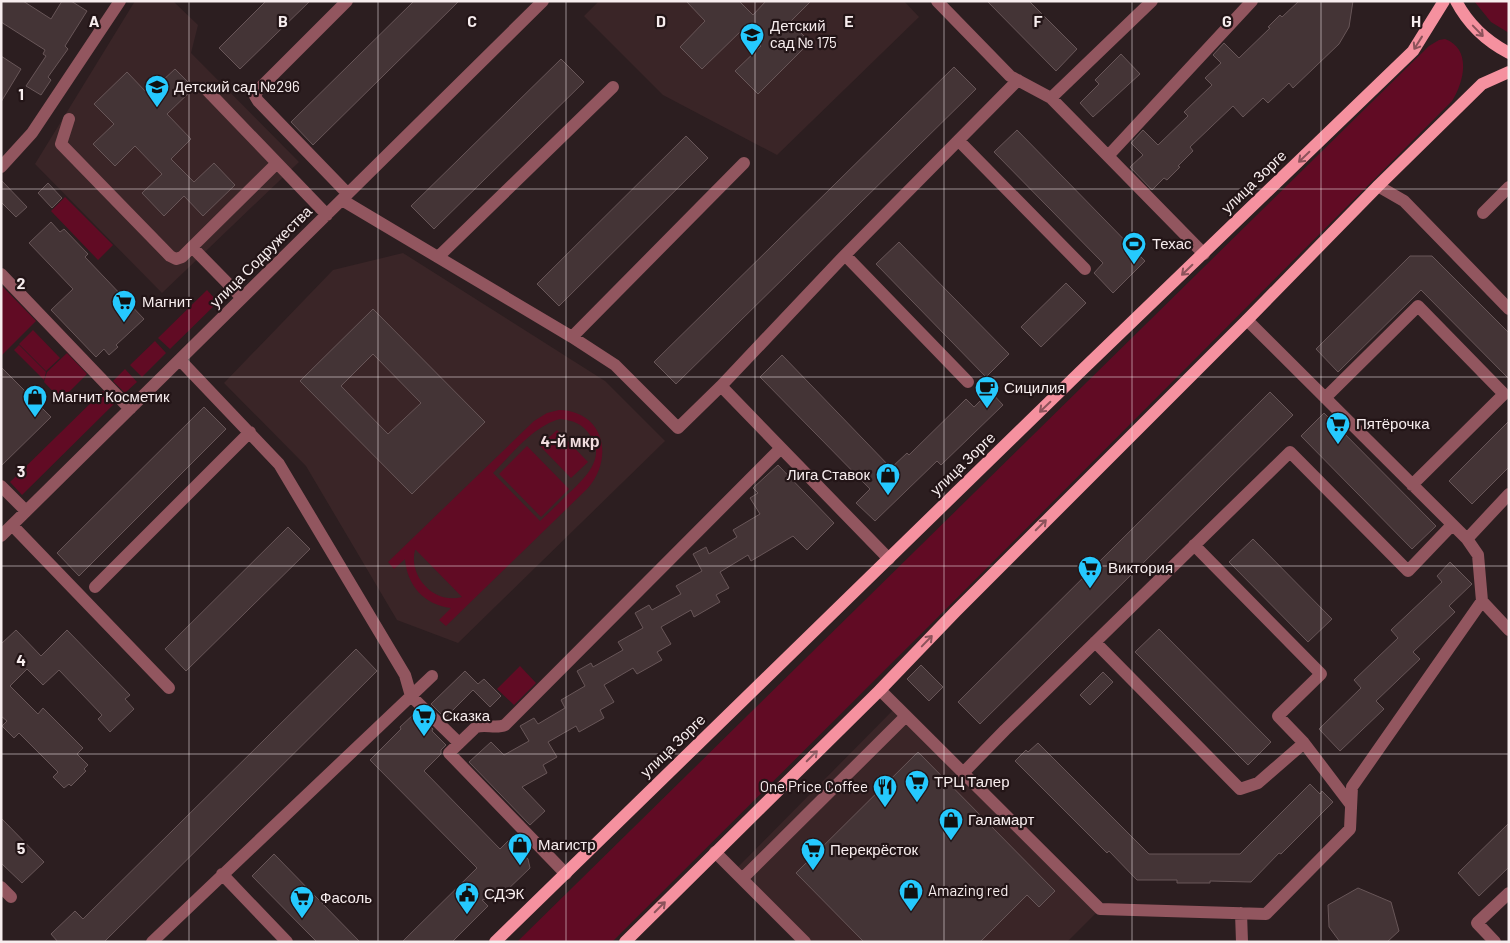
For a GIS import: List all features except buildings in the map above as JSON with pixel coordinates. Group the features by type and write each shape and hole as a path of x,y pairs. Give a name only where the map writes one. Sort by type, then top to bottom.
{"main road":[{"name":"улица Зорге","path":"496,942 1413,51 1444,1"},
{"path":"1456,1 1464,16 1483,36 1509,52"},
{"path":"625,942 880,690 961,605 1248,320 1378,186 1482,84 1509,72"}],"street":[{"path":"1,167 32,133 120,1"},
{"path":"347,1 258,90 255,96 258,101 345,197 438,257 572,337 615,365 678,428 1018,80"},
{"name":"улица Содружества","path":"1,536 543,1"},
{"path":"937,1 1010,76 1052,98 1204,254"},
{"path":"1052,98 1152,1"},
{"path":"1108,156 1252,1"},
{"path":"438,257 613,87"},
{"path":"205,88 327,214"},
{"path":"68,119 61,144 170,256 176,259 182,257 277,163"},
{"path":"959,140 1085,269"},
{"path":"572,337 744,163"},
{"path":"1378,186 1404,201 1509,309"},
{"path":"1483,213 1509,187"},
{"path":"192,247 242,298"},
{"path":"845,255 968,382"},
{"path":"1,274 130,409"},
{"path":"1325,398 1418,306 1504,394 1412,485"},
{"path":"1248,320 1467,539 1478,556 1482,602 1509,630"},
{"path":"180,360 279,464 405,675 412,696 459,743"},
{"path":"721,386 890,559"},
{"path":"96,587 250,432"},
{"path":"566,874 449,753 480,726 505,725 782,448"},
{"path":"963,773 1290,452 1408,571 1452,525"},
{"path":"1,486 26,512"},
{"path":"1467,539 1509,494"},
{"path":"12,525 169,688"},
{"path":"1194,545 1321,674 1278,716 1304,743 1351,805"},
{"path":"880,690 1100,909 1266,914 1350,829 1352,787 1482,602"},
{"path":"1095,642 1240,789 1258,783 1304,743"},
{"path":"152,942 432,676"},
{"path":"742,879 906,716"},
{"path":"715,852 805,942"},
{"path":"222,874 287,942"},
{"path":"1,887 12,897"},
{"path":"1490,940 1477,924 1509,893"},
{"path":"1241,913 1242,942"}],"shaded area":[{"name":"Детский сад №296","path":"135,1 173,1 198,25 191,53 299,162 162,293 35,164"},
{"name":"Детский сад № 175","path":"599,1 904,1 919,17 777,155 663,95 584,16"},
{"path":"1474,1 1509,1 1509,33 1491,22"},
{"path":"1445,39 1454,44 1462,58 1463,67 1460,85 1452,101 612,942 517,942 1429,46"},
{"path":"65,197 113,245 98,260 51,211"},
{"path":"403,253 605,381 665,441 458,643 397,620 306,466 224,383 333,270"},
{"path":"1,285 36,321 1,356"},
{"path":"207,290 218,302 170,349 158,338"},
{"path":"33,330 60,358 46,371 19,344"},
{"path":"155,341 166,353 142,377 130,365"},
{"path":"19,345 46,372 44,380 14,350"},
{"path":"67,353 87,374 61,400 44,382 47,372"},
{"path":"125,369 137,382 125,393 113,381"},
{"path":"103,391 115,403 22,495 10,482"},
{"path":"559,410 574,412 586,418 595,427 600,438 602,451 601,464 596,477 587,489 446,626 439,620 451,608 433,603 419,592 409,577 405,559 394,569 388,562 534,421 547,413","holes":["560,419 569,420 584,428 595,444 596,453 591,469 585,477 540,521 493,473 532,434","416,550 462,597 442,597 425,586 415,569"]},
{"path":"557,430 588,462 571,478 540,446"},
{"path":"527,446 569,489 541,517 499,474"},
{"path":"520,666 536,683 514,705 497,689"},
{"path":"901,702 1103,906 1067,942 811,942 737,868"}],"place":[{"name":"Детский сад № 175","path":"752,56"},
{"name":"Детский сад №296","path":"157,108"},
{"name":"Техас","path":"1134,265"},
{"name":"Магнит","path":"124,323"},
{"name":"Сицилия","path":"987,409"},
{"name":"Магнит Косметик","path":"35,418"},
{"name":"Пятёрочка","path":"1338,445"},
{"name":"Лига Ставок","path":"888,496"},
{"name":"Виктория","path":"1090,589"},
{"name":"Сказка","path":"424,737"},
{"name":"ТРЦ Талер","path":"917,803"},
{"name":"One Price Coffee","path":"885,808"},
{"name":"Галамарт","path":"951,841"},
{"name":"Магистр","path":"520,866"},
{"name":"Перекрёсток","path":"813,871"},
{"name":"Amazing red","path":"911,912"},
{"name":"СДЭК","path":"467,915"},
{"name":"Фасоль","path":"302,919"}],"district":[{"name":"4-й мкр","path":"570,441"}]}
